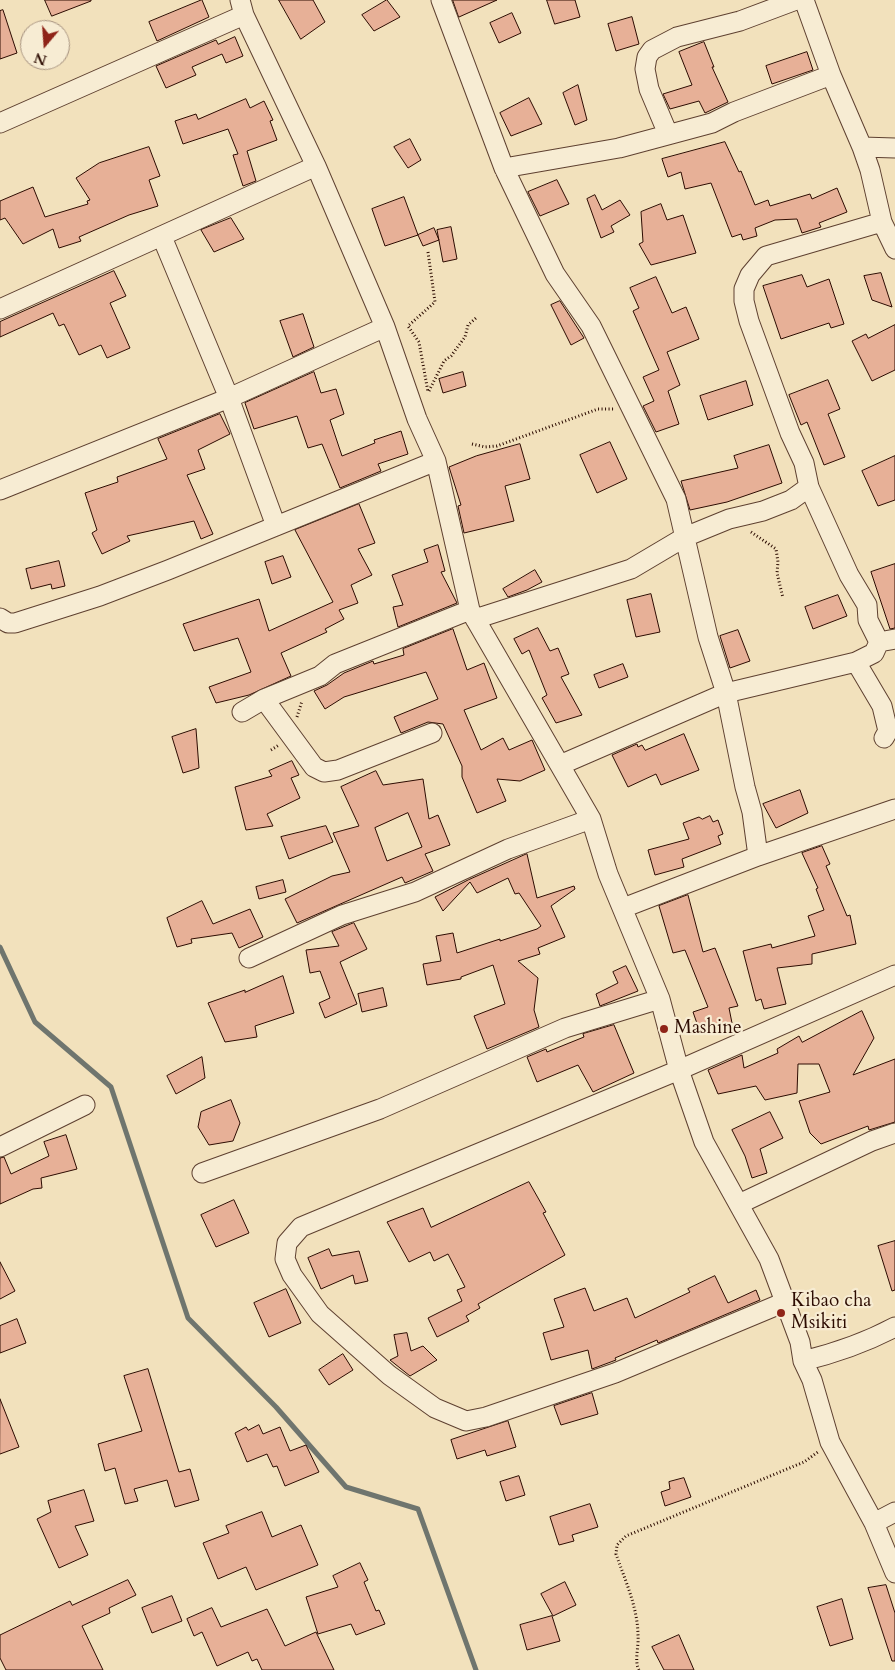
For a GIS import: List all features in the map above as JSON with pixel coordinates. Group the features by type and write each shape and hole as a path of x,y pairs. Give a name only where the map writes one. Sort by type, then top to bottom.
{"street":[{"path":"441,0 504,168 555,274 591,326 676,499 708,637 726,693 745,787 752,812 758,856"},
{"path":"668,134 649,89 645,69 647,57 652,50 677,37 740,21 796,0"},
{"path":"804,0 831,76 862,147 870,170 882,222 895,249"},
{"path":"0,123 241,4 316,166 385,327 410,400 436,461 472,614 591,818 608,874 640,955 660,999 679,1070 704,1142 769,1259 800,1342 803,1361 812,1380 830,1442 874,1523 895,1574"},
{"path":"504,168 618,148 712,123 734,112 831,76"},
{"path":"862,147 895,148"},
{"path":"0,309 316,166"},
{"path":"560,765 726,693 856,662 874,653 887,640 868,620 867,605 849,575 809,487 804,463 790,433 749,321 744,301 744,289 750,275 766,256 882,222"},
{"path":"162,237 229,398 276,526"},
{"path":"0,490 229,398 385,327"},
{"path":"0,618 8,623 15,623 100,596 436,461"},
{"path":"242,712 264,699 320,676 335,664 472,614 631,570 685,537 728,519 763,511 791,500 809,487"},
{"path":"856,662 882,706 888,731 884,738"},
{"path":"264,699 314,767 324,772 338,770 372,758 432,733"},
{"path":"623,908 758,856 895,809"},
{"path":"249,958 342,915 415,892 508,848 591,818"},
{"path":"785,1302 615,1373 486,1417 466,1421 436,1408 366,1356 320,1314 292,1275 286,1259 287,1243 301,1227 679,1070 895,975"},
{"path":"202,1173 380,1109 565,1028 660,999"},
{"path":"0,1147 85,1105"},
{"path":"739,1204 872,1141 895,1134"},
{"path":"803,1361 835,1353 869,1341 895,1327"},
{"path":"874,1523 895,1512"}],"path":[{"path":"428,252 435,302 408,326 419,342 428,392"},
{"path":"410,400 428,392 444,361 451,356 465,337 468,325 476,318"},
{"path":"472,444 485,447 497,446 598,409 632,409"},
{"path":"728,519 775,548 778,562 777,573 784,598"},
{"path":"292,736 310,680"},
{"path":"639,1670 637,1664 638,1634 635,1616 616,1554 617,1545 626,1536 804,1462 830,1442"}],"building":[{"path":"45,0 91,0 91,1 52,16"},
{"path":"202,0 209,17 157,41 149,22"},
{"path":"279,0 313,0 325,22 301,39"},
{"path":"387,0 400,17 374,31 362,15"},
{"path":"453,0 497,0 459,17"},
{"path":"547,0 575,0 580,17 555,24"},
{"path":"3,10 17,53 0,59 0,11"},
{"path":"512,13 521,33 499,43 490,23"},
{"path":"632,17 639,44 616,51 608,24"},
{"path":"235,37 243,56 226,63 222,54 192,67 196,75 166,88 156,66 216,40 218,44"},
{"path":"704,42 714,67 712,67 728,102 705,113 699,101 670,109 663,94 692,85 679,52"},
{"path":"807,52 813,70 772,84 766,66"},
{"path":"578,85 587,120 575,125 563,93"},
{"path":"529,98 542,124 511,136 500,113"},
{"path":"246,99 250,108 264,101 273,120 270,121 277,140 247,151 256,181 243,186 233,155 238,154 228,129 183,144 175,121 196,114 198,119"},
{"path":"410,139 421,160 408,168 394,147"},
{"path":"725,142 739,172 741,171 755,205 768,200 770,206 810,194 812,199 837,188 847,212 819,223 821,227 802,233 797,219 775,220 755,228 757,236 743,240 741,234 732,237 711,183 685,189 681,172 668,177 662,159"},
{"path":"149,147 160,176 149,180 158,206 129,215 79,237 81,241 59,248 53,229 23,244 5,218 0,220 0,201 33,187 45,217 88,204 87,201 90,200 76,178 99,163"},
{"path":"557,180 569,204 540,216 528,192"},
{"path":"595,195 602,210 620,200 630,215 611,226 614,232 601,238 587,199"},
{"path":"404,197 418,235 385,246 372,209"},
{"path":"661,204 667,220 683,215 696,253 651,265 639,244 643,242 641,212"},
{"path":"231,218 244,239 214,252 201,230"},
{"path":"451,227 457,259 443,262 437,230"},
{"path":"434,228 439,240 423,246 418,235"},
{"path":"114,271 126,296 110,303 130,348 107,358 101,345 79,355 64,324 59,326 53,313 0,337 0,322"},
{"path":"881,273 892,307 872,300 864,276"},
{"path":"802,275 807,287 829,279 844,324 831,328 829,323 781,339 763,286"},
{"path":"656,277 672,313 686,307 699,339 667,352 680,385 668,391 679,424 656,432 643,406 654,401 643,377 659,370 633,311 639,308 630,288"},
{"path":"560,301 584,338 571,345 551,305"},
{"path":"303,314 314,347 293,357 280,321"},
{"path":"895,325 895,370 872,381 852,341 866,334 868,338"},
{"path":"314,372 321,393 336,389 344,414 330,420 342,456 375,443 374,440 401,431 408,454 378,464 381,471 340,488 322,444 308,448 297,416 254,429 245,403"},
{"path":"463,372 466,386 443,393 439,379"},
{"path":"828,380 840,409 828,414 845,457 824,465 807,422 801,425 789,395"},
{"path":"746,381 753,405 708,420 700,396"},
{"path":"220,414 230,434 198,450 205,469 187,475 213,534 201,539 194,521 127,536 130,541 102,554 92,533 97,530 85,493 118,482 117,477 167,459 158,439"},
{"path":"610,442 627,479 597,493 580,455"},
{"path":"520,444 530,479 505,486 514,521 464,533 458,506 461,505 449,467 476,456"},
{"path":"769,445 782,483 727,502 690,510 681,481 738,468 734,456"},
{"path":"895,456 895,500 878,506 862,471"},
{"path":"359,504 375,543 358,549 372,575 351,585 358,603 339,610 344,619 325,629 327,632 281,653 291,676 249,695 216,703 209,687 251,672 238,638 194,651 183,624 259,599 269,631 333,602 295,530"},
{"path":"438,545 445,571 441,572 457,603 398,627 393,607 403,605 392,575 428,562 424,550"},
{"path":"283,556 291,577 272,584 265,562"},
{"path":"59,561 65,586 52,589 51,584 31,589 26,569"},
{"path":"895,564 895,628 890,629 871,572"},
{"path":"535,570 542,582 508,597 503,589"},
{"path":"651,594 660,632 636,637 627,600"},
{"path":"838,595 847,616 813,629 805,607"},
{"path":"538,628 550,651 558,648 569,674 561,677 582,715 556,723 542,698 547,695 529,650 522,654 514,639"},
{"path":"453,629 467,670 484,663 497,698 464,710 481,750 503,738 509,750 532,740 545,770 520,781 497,779 506,801 477,813 462,777 462,766 443,724 428,722 401,733 394,717 438,699 426,672 344,697 325,709 314,691 327,685 344,673 373,661 374,664 404,655 403,649"},
{"path":"738,630 750,661 730,668 720,636"},
{"path":"623,664 628,677 599,688 594,675"},
{"path":"196,729 199,768 183,773 172,737"},
{"path":"684,734 699,770 661,785 656,774 628,787 612,755 637,744 638,747 642,745 645,750"},
{"path":"292,761 299,775 291,778 300,798 267,814 273,826 246,830 235,787 272,776 269,771"},
{"path":"376,771 383,785 423,779 429,819 438,815 450,845 425,854 433,871 405,883 402,877 297,923 285,899 332,876 350,872 333,833 359,826 341,787","holes":["408,813 422,847 387,861 375,828"]},
{"path":"800,790 808,813 776,828 763,804"},
{"path":"710,816 713,822 718,820 723,834 718,836 721,844 682,859 684,867 655,875 648,850 689,839 683,823 699,817 702,819"},
{"path":"326,826 333,842 289,859 281,837"},
{"path":"822,846 830,864 826,866 847,916 850,915 856,944 812,954 812,964 777,968 786,1004 764,1009 761,999 756,1001 743,951 771,944 772,948 815,936 808,916 824,910 816,889 818,888 802,853"},
{"path":"527,854 537,898 574,886 575,889 551,906 565,937 538,948 540,954 518,961 538,978 534,1010 539,1027 487,1049 474,1016 505,1004 493,965 461,977 461,979 427,985 423,964 441,961 436,936 453,933 457,953 500,939 500,941 541,926 519,893 515,894 508,878 477,893 470,882 443,911 435,897"},
{"path":"283,880 286,892 259,899 256,887"},
{"path":"688,895 703,952 715,948 738,1006 729,1008 732,1023 718,1029 718,1026 700,1032 693,1012 708,1007 685,950 673,953 659,906"},
{"path":"202,901 213,924 250,909 263,937 239,948 232,933 191,939 192,943 177,947 167,918"},
{"path":"354,923 367,949 340,962 357,1004 325,1018 319,1003 330,998 320,971 310,973 306,950 339,946 332,932"},
{"path":"626,966 638,991 600,1006 596,994 618,983 613,972"},
{"path":"283,976 294,1013 255,1026 257,1037 225,1042 208,1003 245,990 245,992"},
{"path":"383,988 387,1006 362,1012 358,994"},
{"path":"862,1011 874,1038 853,1075 895,1059 895,1122 869,1130 868,1126 821,1144 810,1133 799,1101 830,1092 819,1064 798,1064 797,1093 765,1100 756,1086 718,1094 708,1070 742,1055 744,1068 778,1053 777,1049 799,1036 802,1042"},
{"path":"614,1025 634,1073 593,1092 578,1065 537,1082 527,1057 546,1049 547,1052 584,1037 583,1034"},
{"path":"202,1057 205,1078 176,1094 167,1076"},
{"path":"231,1100 240,1123 233,1141 209,1145 198,1127 201,1112"},
{"path":"770,1112 783,1138 760,1149 767,1173 752,1178 745,1156 732,1130"},
{"path":"66,1135 77,1169 41,1178 42,1188 33,1189 0,1204 0,1158 4,1157 11,1174 49,1156 44,1142"},
{"path":"529,1182 546,1212 543,1213 565,1255 478,1304 480,1308 466,1316 469,1321 437,1337 428,1318 462,1301 457,1290 465,1287 448,1254 434,1261 430,1252 409,1262 387,1222 423,1208 431,1227"},
{"path":"234,1200 249,1233 216,1247 201,1215"},
{"path":"895,1241 895,1290 892,1291 878,1246"},
{"path":"329,1249 332,1256 359,1251 368,1281 355,1284 353,1275 321,1289 308,1258"},
{"path":"0,1262 15,1291 0,1299"},
{"path":"715,1276 728,1303 756,1290 760,1300 658,1343 657,1340 615,1358 616,1360 592,1369 588,1350 551,1360 543,1333 564,1327 554,1299 585,1288 594,1311 627,1298 635,1318 690,1292 688,1289"},
{"path":"286,1289 301,1323 269,1337 254,1303"},
{"path":"17,1319 26,1343 0,1353 0,1326"},
{"path":"407,1333 411,1351 423,1346 437,1360 410,1376 390,1360 398,1356 394,1335"},
{"path":"343,1354 353,1370 329,1385 319,1370"},
{"path":"148,1369 179,1472 190,1469 199,1500 175,1507 167,1480 134,1489 138,1501 125,1504 115,1468 105,1471 98,1444 142,1431 124,1376"},
{"path":"592,1393 598,1414 561,1425 554,1406"},
{"path":"0,1399 19,1447 0,1454"},
{"path":"508,1421 516,1447 487,1456 485,1450 457,1459 451,1440"},
{"path":"259,1425 263,1434 280,1427 290,1451 306,1445 319,1472 285,1486 277,1466 273,1467 267,1454 247,1462 235,1433 246,1427 248,1430"},
{"path":"519,1476 525,1495 506,1501 500,1482"},
{"path":"684,1478 691,1497 665,1506 661,1492 670,1489 669,1482"},
{"path":"84,1490 94,1521 75,1526 88,1555 59,1568 37,1519 51,1512 48,1501"},
{"path":"590,1504 598,1527 572,1535 574,1541 559,1545 550,1517"},
{"path":"262,1512 272,1537 301,1525 318,1565 256,1590 246,1567 218,1579 203,1543 229,1533 226,1526"},
{"path":"360,1563 368,1580 364,1582 376,1611 379,1610 385,1624 356,1635 351,1624 318,1634 306,1597 338,1587 333,1576"},
{"path":"128,1580 136,1595 109,1608 110,1613 82,1626 103,1670 6,1670 0,1658 0,1635 70,1601 72,1605"},
{"path":"565,1582 576,1605 553,1616 541,1594"},
{"path":"886,1585 895,1613 895,1661 892,1661 868,1588"},
{"path":"172,1596 182,1621 152,1633 142,1608"},
{"path":"842,1599 853,1639 830,1646 817,1607"},
{"path":"212,1608 221,1627 267,1609 285,1646 316,1632 334,1670 262,1670 257,1659 252,1661 248,1652 217,1666 202,1632 194,1636 187,1619"},
{"path":"552,1616 560,1641 527,1650 520,1625"},
{"path":"679,1635 694,1670 664,1670 652,1647"}],"waterway":[{"path":"0,947 35,1022 111,1087 188,1318 276,1407 346,1487 418,1509 476,1670"}],"place":[{"name":"Mashine","path":"664,1029"},
{"name":"Kibao cha Msikiti","path":"781,1313"}]}
